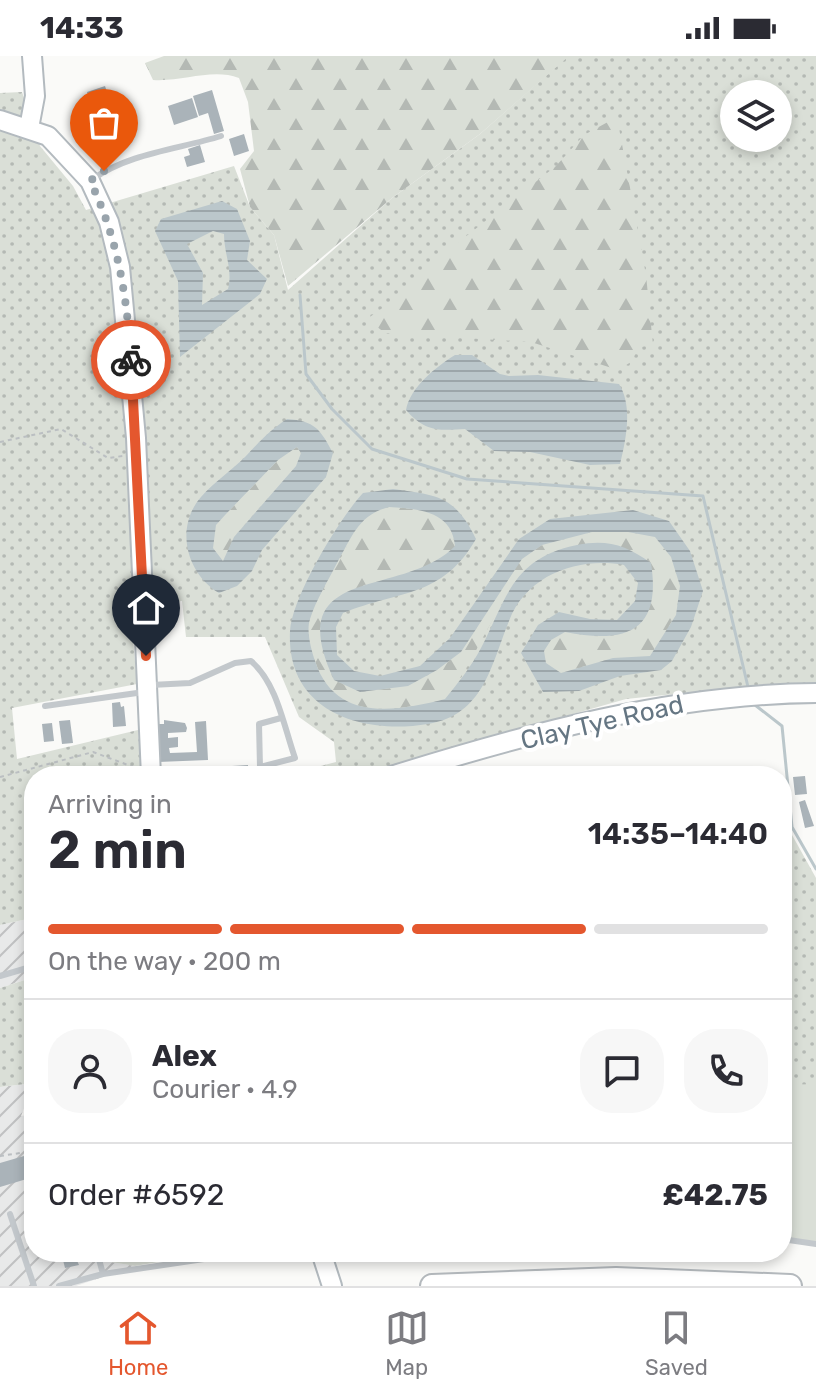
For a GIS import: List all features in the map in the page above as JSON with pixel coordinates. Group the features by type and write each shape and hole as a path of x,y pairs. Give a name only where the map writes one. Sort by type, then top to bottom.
{"highway":[{"path":"432,1286 616,1279 790,1286"}],"main road":[{"path":"29,128 35,96 33,56"},
{"path":"0,120 48,136 90,181 109,222 120,267 130,344 150,766"},
{"name":"Clay Tye Road","path":"429,766 652,707 711,698 816,693"},
{"path":"324,1262 332,1286"}],"lane":[{"path":"90,181 104,171 157,152 221,136"},
{"path":"45,706 190,683 235,663 251,661 264,672 295,758 264,766"},
{"path":"260,766 259,724 281,718"},
{"path":"0,976 24,969"},
{"path":"10,1214 24,1256"},
{"path":"792,1240 816,1244"},
{"path":"26,1262 34,1286"},
{"path":"100,1262 103,1274"},
{"path":"59,1286 103,1274 184,1262"}],"path":[{"path":"0,442 61,429 108,458 136,455"},
{"path":"41,766 93,752 129,766"},
{"path":"0,777 24,771"},
{"path":"0,1156 24,1152"}],"shaded area":[{"path":"222,201 237,209 250,241 247,260 267,279 260,294 180,357 178,281 155,231 161,219","holes":["213,231 224,234 228,289 202,305 203,273 187,244"]},
{"path":"455,355 472,355 500,374 509,376 538,375 619,384 627,413 620,464 590,465 530,452 494,451 465,429 425,426 406,410 408,402 432,372"},
{"path":"287,419 310,424 320,432 333,453 326,477 262,550 252,571 237,586 219,593 199,574 188,550 186,536 193,509 206,492","holes":["297,447 301,453 296,466 234,537 223,561 213,548 216,525 278,460"]},
{"path":"393,489 444,500 460,514 476,539 463,558 434,582 418,590 343,613 336,627 337,655 354,671 380,676 420,666 450,638 519,539 550,519 633,510 669,521 690,551 703,591 691,627 672,661 661,670 620,676 579,691 543,692 521,653 538,625 559,612 590,619 617,620 635,601 638,583 624,565 607,563 573,567 541,581 517,605 483,686 462,710 447,719 428,724 378,726 354,721 333,712 315,699 301,681 292,659 290,631 299,599 318,559 363,493","holes":["389,507 422,511 441,519 453,534 455,546 432,562 354,589 334,600 322,617 321,643 334,680 360,692 408,686 437,670 461,652 522,559 542,545 592,532 628,532 655,537 671,557 680,586 676,615 650,656 613,658 561,673 546,663 544,651 551,640 565,632 605,636 621,634 635,628 651,605 651,563 616,545 577,545 539,559 525,570 506,596 473,662 445,699 387,709 352,703 324,681 311,646 310,619 357,528 370,515"]},
{"path":"24,920 24,980 0,988 0,925"},
{"path":"24,1084 21,1116 24,1116 24,1262 111,1262 135,1266 76,1286 0,1286 0,1087"}],"green space":[{"path":"164,56 569,56 480,134 392,198 288,286 274,235 250,207 240,169 254,151 248,102 239,78 218,74 153,80 145,63"},
{"path":"568,56 816,56 816,685 763,685 626,699 390,766 321,766 336,762 334,742 299,717 265,637 186,637 182,601 130,605 137,684 12,708 17,759 138,730 141,766 24,766 24,920 0,925 0,93 22,92 40,146 73,186 86,210 234,166 250,207 274,235 288,290 392,198 480,134"},
{"path":"617,117 646,275 653,345 639,347 631,362 618,370 531,342 385,333 367,319 402,294 433,262 556,166 584,135"},
{"path":"297,447 301,453 296,466 234,537 224,562 213,548 216,525 278,460"},
{"path":"389,507 422,511 441,519 453,535 455,547 438,563 411,574 364,585 320,628 323,658 334,680 360,692 408,686 437,670 461,652 521,559 542,545 592,532 628,532 655,537 671,557 680,586 676,615 650,656 613,658 561,673 546,664 544,652 551,640 565,632 600,636 636,630 651,563 551,551 517,582 445,699 387,709 351,703 324,681 312,651 309,624 319,598 352,536 370,516"},
{"path":"792,835 816,878 816,1242 792,1138"},
{"path":"24,980 24,1084 0,1087 0,988"},
{"path":"816,1084 816,1245 792,1240 792,1085"},
{"path":"111,1262 158,1262 135,1266"}],"building":[{"path":"105,86 108,95 90,101 87,92"},
{"path":"212,90 224,131 214,134 208,113 199,116 193,96"},
{"path":"192,98 198,117 174,125 168,106"},
{"path":"104,106 110,123 99,127 90,111"},
{"path":"122,129 126,141 105,148 103,136"},
{"path":"244,134 249,151 234,156 229,139"},
{"path":"200,145 205,162 187,167 184,157 190,155 188,149"},
{"path":"120,702 121,707 124,706 126,726 113,727 112,703"},
{"path":"70,720 73,743 62,744 59,721"},
{"path":"164,720 185,723 187,728 186,732 168,733 168,738 178,737 178,747 169,748 170,753 197,752 195,722 206,721 208,760 158,762 157,724 164,724"},
{"path":"52,723 54,741 44,742 42,724"},
{"path":"805,776 807,794 795,795 793,777"},
{"path":"805,800 814,826 805,828 799,802"},
{"path":"24,1156 24,1180 0,1187 0,1163"},
{"path":"64,1262 78,1262 79,1265 65,1268"}],"waterway":[{"path":"300,295 306,374 332,409 372,449 467,479 703,496 748,687"},
{"path":"755,705 782,726 786,766"},
{"path":"792,827 816,869"}],"way so far":[{"path":"104,171 90,181 109,222 120,267 131,360"}],"route":[{"path":"131,360 146,656"}]}
